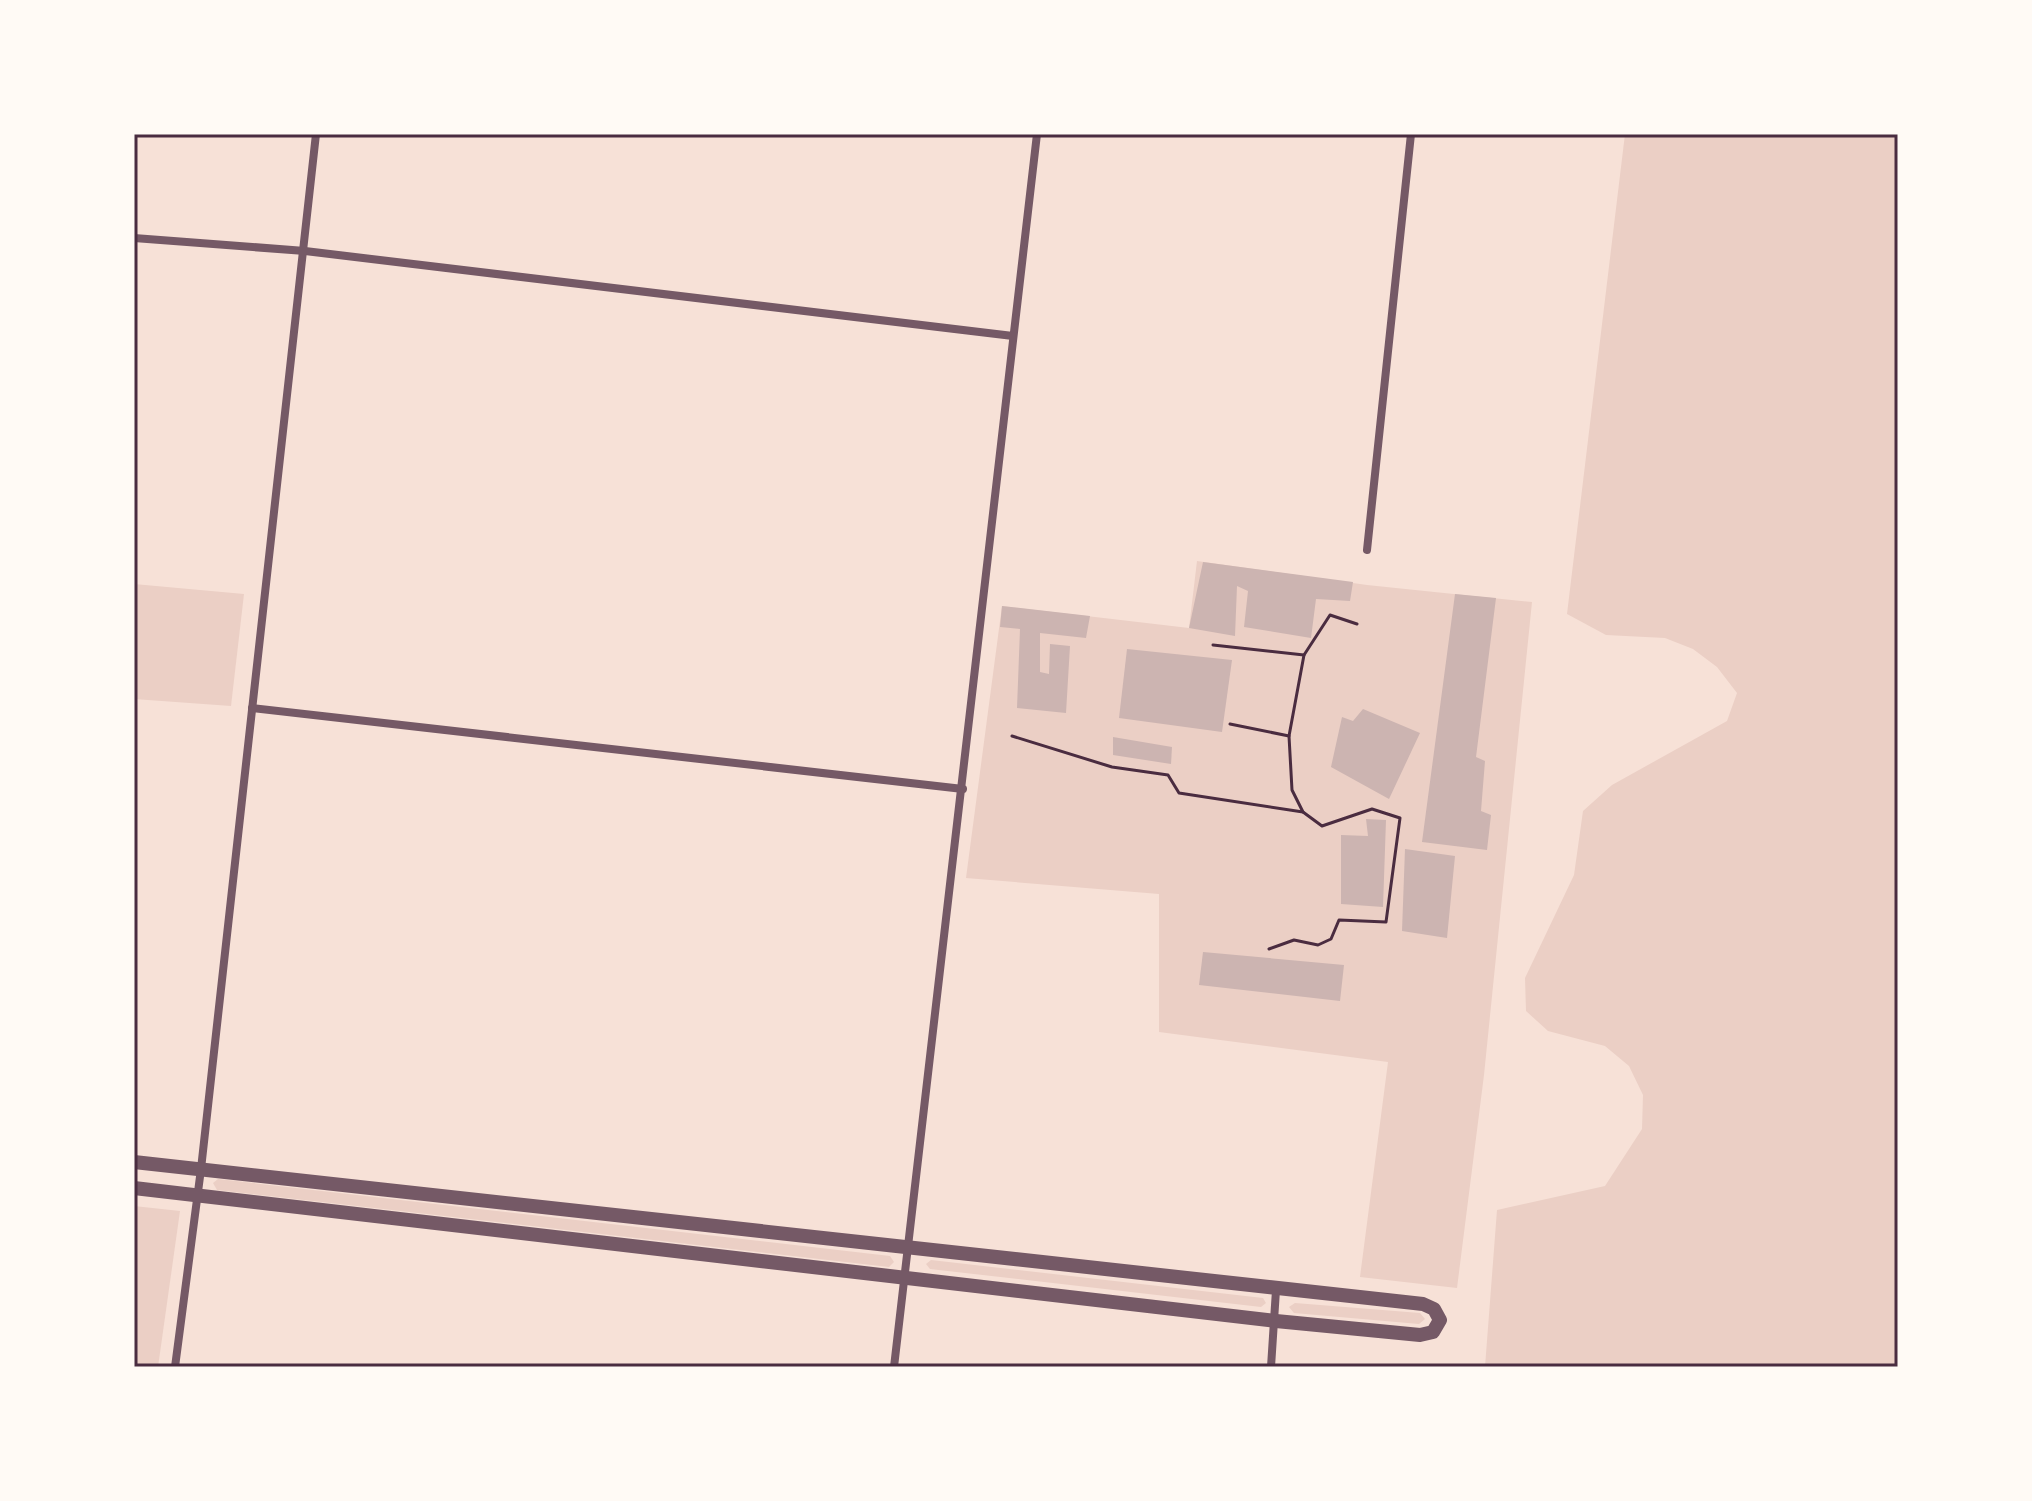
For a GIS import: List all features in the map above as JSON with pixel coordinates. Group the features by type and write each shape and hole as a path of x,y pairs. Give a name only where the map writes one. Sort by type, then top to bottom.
{"street":[{"path":"175,1367 201,1169 316,134"},
{"path":"894,1367 1037,134"},
{"path":"1367,550 1411,134"},
{"path":"134,238 305,251 1013,336"},
{"path":"252,708 963,789"},
{"path":"134,1162 1423,1304 1434,1309 1440,1320 1433,1332 1420,1335 1276,1321 134,1188"},
{"path":"1271,1367 1276,1290"}],"path":[{"path":"1269,949 1294,940 1318,945 1331,939 1339,920 1386,922 1400,818 1372,809 1322,826 1303,812 1292,790 1289,736 1304,655 1330,615 1357,624"},
{"path":"1213,645 1304,655"},
{"path":"1230,724 1289,736"},
{"path":"1012,736 1112,767 1168,775 1179,793 1303,812"}],"shaded area":[{"path":"1625,134 1898,134 1898,1367 1485,1367 1497,1210 1605,1186 1642,1129 1643,1095 1629,1066 1605,1046 1548,1031 1526,1011 1525,978 1574,875 1583,811 1612,785 1727,721 1737,693 1717,667 1693,649 1665,638 1606,635 1567,614"},
{"path":"1197,561 1367,585 1532,602 1484,1075 1457,1288 1360,1277 1388,1062 1159,1032 1159,894 966,878 1002,606 1189,628"},
{"path":"134,584 244,594 231,706 134,699"},
{"path":"218,1179 890,1256 894,1262 889,1267 217,1190 213,1183"},
{"path":"134,1206 180,1211 158,1367 134,1367"},
{"path":"931,1260 1263,1298 1266,1303 1261,1307 930,1269 926,1264"},
{"path":"1295,1303 1420,1313 1425,1319 1419,1324 1294,1313 1289,1307"}],"building":[{"path":"1203,562 1353,582 1350,601 1316,599 1311,638 1244,627 1248,591 1237,586 1235,636 1189,628"},
{"path":"1455,594 1496,598 1476,757 1485,761 1481,811 1491,815 1487,850 1422,842"},
{"path":"1002,606 1090,616 1086,638 1040,633 1040,672 1049,674 1050,644 1070,646 1066,713 1017,708 1020,629 1000,627"},
{"path":"1127,649 1232,660 1222,732 1119,718"},
{"path":"1363,709 1420,733 1389,799 1331,767 1342,717 1353,721"},
{"path":"1113,737 1172,747 1171,764 1113,755"},
{"path":"1366,819 1386,820 1383,907 1341,904 1341,835 1368,836"},
{"path":"1405,849 1455,856 1447,938 1402,931"},
{"path":"1203,952 1344,965 1340,1001 1199,985"}]}
